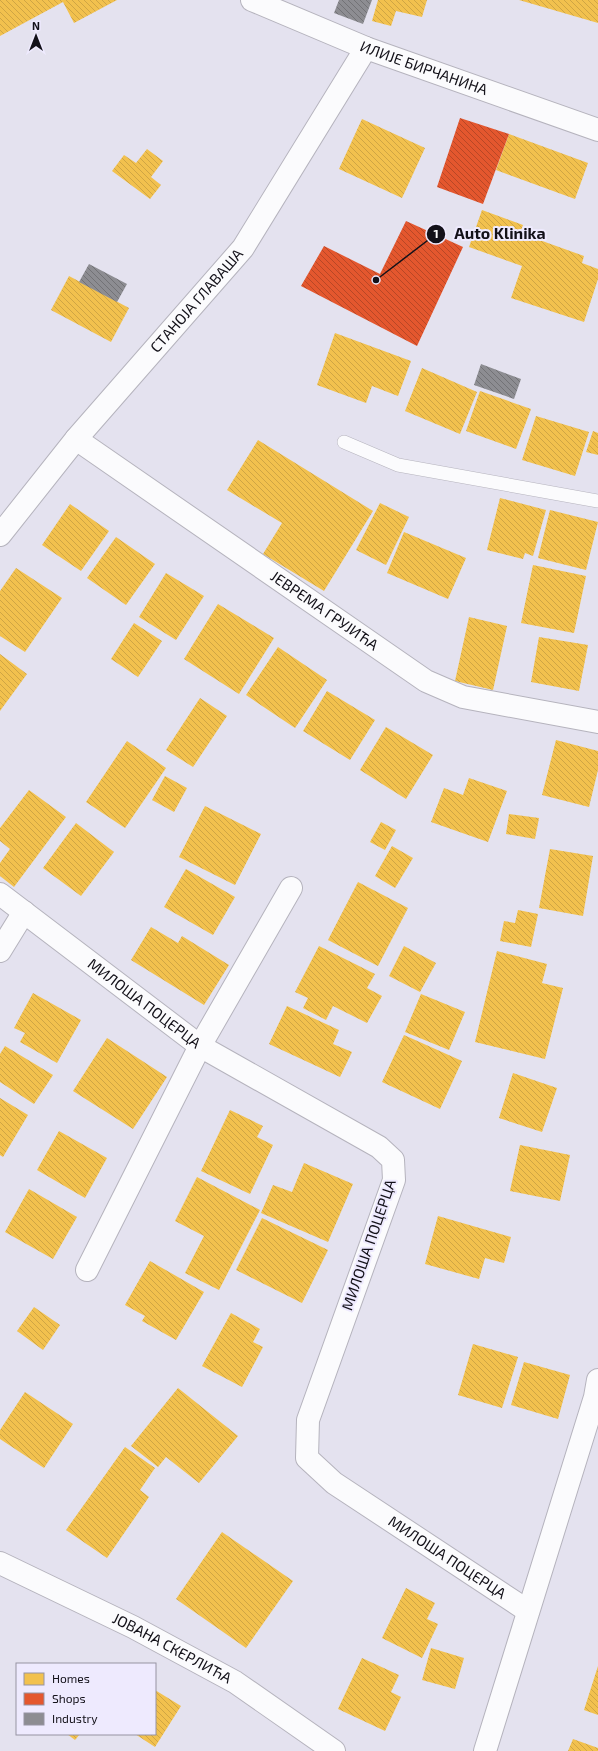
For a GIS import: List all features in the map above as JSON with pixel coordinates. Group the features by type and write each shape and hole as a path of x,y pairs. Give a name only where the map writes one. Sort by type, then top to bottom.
{"street":[{"name":"ИЛИЈЕ БИРЧАНИНА","path":"252,0 366,48 598,130"},
{"name":"СТАНОЈА ГЛАВАША","path":"0,534 76,439 243,248 366,48"},
{"name":"ЈЕВРЕМА ГРУЈИЋА","path":"76,439 426,681 463,697 598,722"},
{"path":"87,1270 200,1046 291,888"},
{"name":"МИЛОША ПОЦЕРЦА","path":"0,894 200,1046 379,1147 393,1160 394,1180 308,1420 307,1458 334,1483 528,1611"},
{"path":"0,951 24,912"},
{"path":"485,1751 595,1396 598,1380"},
{"name":"ЈОВАНА СКЕРЛИЋА","path":"0,1563 133,1627 234,1682 334,1751"}],"lane":[{"path":"344,442 398,465 598,501"}],"building: Homes":[{"path":"0,0 117,0 74,23 63,2 0,36"},
{"path":"378,0 427,0 422,17 396,11 391,26 372,21"},
{"path":"519,0 598,0 598,23"},
{"path":"362,119 425,148 402,198 339,169"},
{"path":"509,134 588,163 575,199 496,170"},
{"path":"147,149 163,161 151,177 161,185 150,199 112,171 124,155 136,163"},
{"path":"482,210 523,225 520,233 584,256 582,263 598,269 598,279 584,322 511,298 522,266 469,247"},
{"path":"69,276 129,308 111,342 51,310"},
{"path":"335,333 411,361 398,396 372,386 366,403 317,385"},
{"path":"422,368 477,392 460,434 405,411"},
{"path":"480,391 531,409 516,449 466,431"},
{"path":"536,416 589,432 575,476 522,460"},
{"path":"593,431 598,433 598,455 586,452"},
{"path":"258,440 373,511 324,591 263,554 282,523 227,490"},
{"path":"500,498 546,510 533,556 525,553 523,559 487,550"},
{"path":"380,503 409,517 386,565 356,550"},
{"path":"70,504 109,531 81,571 42,545"},
{"path":"550,510 598,522 586,570 538,558"},
{"path":"404,532 466,558 448,599 387,573"},
{"path":"116,537 155,564 126,605 87,578"},
{"path":"533,565 586,576 574,633 521,623"},
{"path":"16,568 62,598 25,652 0,636 0,591"},
{"path":"166,573 204,596 176,640 139,617"},
{"path":"218,604 274,638 239,694 184,659"},
{"path":"469,617 507,626 493,690 455,681"},
{"path":"134,623 162,641 138,677 111,659"},
{"path":"539,637 588,645 579,691 531,682"},
{"path":"278,647 327,680 295,728 246,695"},
{"path":"0,654 27,674 0,711"},
{"path":"327,691 375,720 350,760 303,731"},
{"path":"200,698 227,716 193,767 166,750"},
{"path":"386,727 433,755 406,799 360,770"},
{"path":"556,740 598,751 598,770 589,807 542,795"},
{"path":"127,741 166,768 125,828 86,802"},
{"path":"165,776 187,788 174,812 152,800"},
{"path":"469,778 507,791 488,842 431,822 444,788 463,795"},
{"path":"29,790 66,817 14,887 0,876 0,863 10,849 0,841 0,828"},
{"path":"205,806 261,834 235,885 179,857"},
{"path":"509,814 539,818 535,839 506,834"},
{"path":"381,822 396,830 385,850 370,842"},
{"path":"76,823 114,852 81,896 43,868"},
{"path":"392,846 413,858 395,888 375,876"},
{"path":"550,849 593,856 583,916 539,908"},
{"path":"186,869 235,897 213,935 164,907"},
{"path":"358,882 408,908 378,966 328,940"},
{"path":"518,910 538,914 531,947 500,941 504,921 515,923"},
{"path":"151,927 178,943 182,936 229,965 204,1005 131,960"},
{"path":"319,946 375,974 367,988 382,996 367,1023 333,1006 326,1020 303,1008 308,998 295,992"},
{"path":"404,946 436,963 420,992 389,976"},
{"path":"497,951 547,964 542,983 563,988 545,1059 475,1042"},
{"path":"33,993 81,1020 57,1063 20,1042 25,1033 14,1028"},
{"path":"421,994 465,1012 449,1050 405,1032"},
{"path":"287,1006 339,1030 333,1044 352,1052 340,1077 269,1044"},
{"path":"404,1035 462,1061 440,1109 382,1082"},
{"path":"107,1038 167,1077 133,1129 73,1091"},
{"path":"5,1046 53,1075 34,1104 0,1082 0,1054"},
{"path":"513,1073 557,1088 542,1132 499,1118"},
{"path":"0,1098 28,1115 3,1157 0,1155"},
{"path":"230,1110 263,1126 257,1137 273,1145 250,1194 201,1171"},
{"path":"59,1131 107,1158 85,1198 37,1170"},
{"path":"520,1145 570,1155 560,1201 510,1191"},
{"path":"304,1163 353,1184 328,1242 261,1213 273,1185 292,1192"},
{"path":"197,1177 260,1210 219,1290 185,1273 204,1236 175,1221"},
{"path":"29,1189 77,1217 53,1259 5,1232"},
{"path":"438,1216 511,1237 504,1263 485,1258 479,1279 425,1264"},
{"path":"262,1218 328,1250 302,1303 236,1270"},
{"path":"150,1261 204,1292 176,1340 142,1321 145,1316 125,1305"},
{"path":"34,1307 60,1325 43,1350 17,1331"},
{"path":"231,1313 260,1329 253,1342 263,1347 242,1387 202,1366"},
{"path":"473,1344 518,1357 502,1408 458,1395"},
{"path":"524,1362 570,1375 558,1419 511,1405"},
{"path":"178,1388 238,1436 199,1483 166,1457 158,1467 131,1446"},
{"path":"25,1392 73,1424 44,1468 0,1439 0,1430"},
{"path":"125,1447 155,1468 140,1490 149,1497 107,1558 66,1530"},
{"path":"222,1532 293,1581 246,1648 176,1599"},
{"path":"406,1588 435,1603 427,1619 438,1624 422,1658 382,1638"},
{"path":"431,1648 464,1658 455,1689 422,1680"},
{"path":"362,1658 399,1675 391,1692 401,1697 385,1731 338,1709"},
{"path":"598,1666 598,1715 584,1710"},
{"path":"156,1691 181,1706 155,1747 137,1735 156,1735"},
{"path":"68,1735 79,1735 75,1740"},
{"path":"573,1739 598,1748 598,1751 568,1751"}],"building: Shops":[{"path":"460,118 509,134 483,204 437,187"},
{"path":"406,221 463,247 417,346 301,286 324,246 380,274"}],"building: Industry":[{"path":"339,0 372,0 363,24 334,13"},
{"path":"89,264 127,284 117,302 79,282"},
{"path":"481,364 521,379 514,399 474,385"}],"place":[{"name":"Auto Klinika","path":"376,280"}]}
